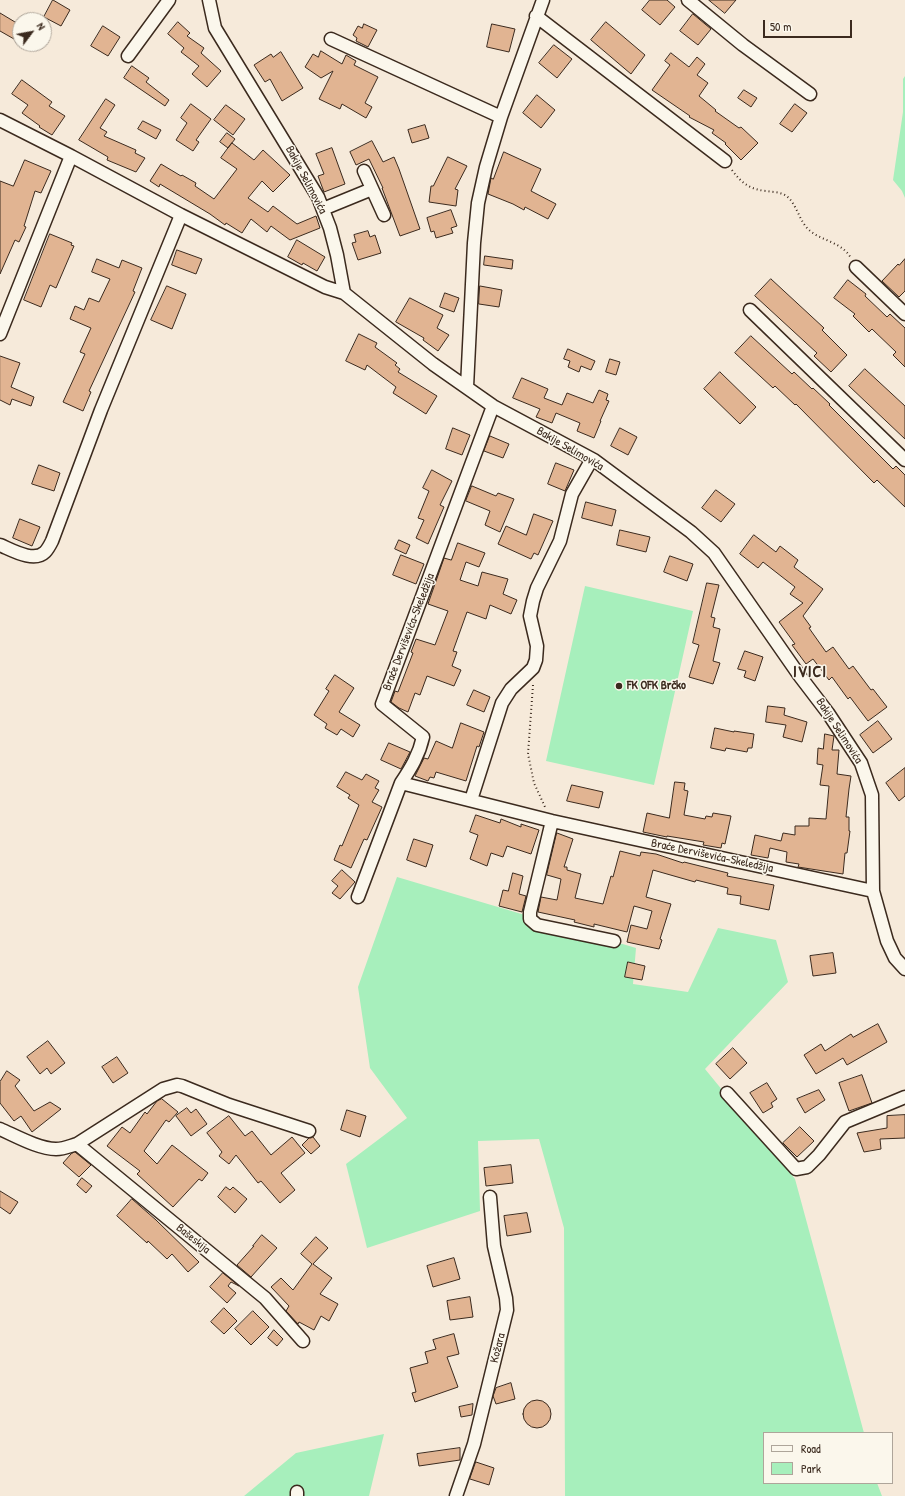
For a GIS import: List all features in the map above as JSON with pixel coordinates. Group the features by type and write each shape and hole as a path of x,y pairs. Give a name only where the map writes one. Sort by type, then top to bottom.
{"street":[{"path":"128,56 169,0"},
{"name":"Bakije Selimovića","path":"209,0 215,28 318,197 337,255 344,293 433,364 493,406 592,459 691,532 714,553 828,713 861,763 872,795 873,891 886,941 895,958 905,969"},
{"path":"467,387 474,243 478,203 486,167 501,117 543,0"},
{"path":"688,0 743,46 810,94"},
{"path":"536,16 725,161"},
{"path":"331,39 501,117"},
{"path":"0,120 181,215 325,287 344,293"},
{"path":"0,334 71,156"},
{"path":"364,171 384,215"},
{"path":"323,209 372,189"},
{"path":"0,545 27,556 36,556 42,555 52,541 101,410 181,215"},
{"path":"856,267 905,314"},
{"path":"750,310 905,460"},
{"name":"Braće Derviševića-Skeledžija","path":"493,406 382,704 423,737 420,750 414,763 401,783 552,821 873,891"},
{"path":"472,800 502,703 511,689 533,668 537,653 535,635 530,616 533,601 537,588 560,541 572,494 592,459"},
{"path":"358,897 401,783"},
{"path":"552,821 530,912 530,919 537,925 614,941"},
{"path":"0,1129 43,1147 54,1149 64,1148 77,1144 163,1089 177,1085 229,1105 309,1131"},
{"path":"727,1093 796,1169 807,1167 819,1155 845,1122 905,1097"},
{"name":"Bašeskija","path":"77,1144 265,1298 303,1341"},
{"name":"Kožara","path":"456,1496 474,1444 507,1310 506,1298 494,1246 490,1197"}],"path":[{"path":"725,161 745,185 754,189 777,192 789,198 808,229 813,233 834,242 845,250 856,267"},
{"path":"533,668 534,679 528,754 534,783 552,821"}],"green space":[{"path":"905,76 905,198 902,191 893,180 903,112 903,79"},
{"name":"FK OFK Brčko","path":"585,586 693,611 654,785 546,761"},
{"path":"397,877 636,948 633,984 688,992 718,928 776,940 788,982 705,1069 795,1179 864,1432 763,1432 763,1484 877,1484 882,1496 565,1496 564,1228 539,1139 478,1141 480,1211 367,1248 346,1164 407,1118 370,1068 358,987"},
{"path":"384,1434 369,1496 244,1496 296,1453"}],"building":[{"path":"53,0 70,10 61,26 52,21 52,12 47,12"},
{"path":"650,0 667,0 675,7 660,25 642,10"},
{"path":"709,0 736,0 725,13"},
{"path":"0,13 12,20 12,38 0,31"},
{"path":"693,14 711,29 698,45 680,31"},
{"path":"178,22 190,33 187,36 204,48 201,53 221,71 207,87 192,74 199,66 181,52 184,48 168,34"},
{"path":"606,22 645,55 631,74 591,40"},
{"path":"364,24 377,30 368,47 356,41 357,38 353,35 358,26 362,28"},
{"path":"492,24 515,29 509,52 487,47"},
{"path":"103,26 120,37 108,56 91,46"},
{"path":"554,45 572,59 557,78 539,63"},
{"path":"321,51 342,64 346,55 356,61 354,65 378,77 365,103 372,107 366,118 342,104 340,109 319,99 333,71 321,78 305,67 313,54 318,57"},
{"path":"281,52 303,88 282,101 270,79 265,82 254,65 271,54 273,57"},
{"path":"671,53 689,67 697,57 705,64 697,75 708,83 699,96 716,110 715,111 739,128 741,127 758,143 741,160 725,144 726,143 712,133 714,130 689,117 690,116 652,90 670,65 665,61"},
{"path":"132,66 149,78 146,82 169,100 165,106 124,78"},
{"path":"22,80 52,102 49,106 65,116 52,135 39,127 40,126 22,113 28,105 12,94"},
{"path":"744,90 757,98 751,107 738,98"},
{"path":"537,95 555,110 541,128 523,113"},
{"path":"106,99 115,105 100,128 107,132 104,136 136,150 135,153 145,158 136,172 107,160 108,157 79,140"},
{"path":"191,104 211,119 196,140 199,142 193,151 176,140 187,123 181,118"},
{"path":"795,104 807,113 792,132 780,124"},
{"path":"226,105 245,119 233,135 214,120"},
{"path":"143,121 161,130 156,139 138,129"},
{"path":"425,125 429,138 412,143 408,130"},
{"path":"227,133 235,139 228,148 220,142"},
{"path":"372,141 383,162 394,157 420,229 400,236 383,188 369,159 356,165 350,152"},
{"path":"232,143 254,160 263,150 290,175 273,192 262,181 248,198 268,212 273,206 297,224 316,216 320,228 290,240 271,226 267,232 251,219 242,233 226,223 225,225 210,214 160,184 159,187 150,181 161,164 196,183 195,186 214,199 237,169 221,158"},
{"path":"332,148 345,184 324,192 318,176 324,174 316,154"},
{"path":"504,152 541,169 531,191 556,204 548,219 525,207 524,210 488,194 491,178 493,179"},
{"path":"448,157 467,166 455,189 458,190 456,206 429,202 431,186 433,186"},
{"path":"25,160 51,171 41,193 35,191 24,226 26,227 19,242 15,240 0,274 0,181 13,186"},
{"path":"451,210 457,226 451,228 453,233 436,238 434,231 431,232 427,218"},
{"path":"368,231 370,237 375,235 381,253 358,260 352,243 356,242 354,235"},
{"path":"50,234 72,243 71,245 74,246 56,288 50,285 41,307 24,300"},
{"path":"297,240 325,257 317,271 288,257"},
{"path":"177,250 202,259 196,274 172,265"},
{"path":"485,256 513,260 512,269 484,265"},
{"path":"97,259 119,268 122,260 142,268 133,291 135,292 89,391 91,392 83,411 63,402 85,354 80,352 91,328 70,319 75,306 84,310 89,298 99,302 110,279 92,272"},
{"path":"905,259 905,291 899,297 882,281 898,264 899,265"},
{"path":"771,279 824,328 822,330 847,355 831,372 814,356 817,353 755,296"},
{"path":"848,280 866,294 865,296 887,317 890,314 905,328 905,367 893,355 896,352 872,329 869,332 853,316 855,314 834,298"},
{"path":"167,286 186,294 172,329 151,320"},
{"path":"480,286 502,290 499,307 479,304"},
{"path":"445,293 459,298 454,312 440,307"},
{"path":"410,298 443,315 437,328 449,335 438,351 423,340 424,338 396,322"},
{"path":"359,334 377,343 375,347 397,363 395,365 400,369 398,372 437,396 426,414 393,393 396,387 367,365 365,370 346,361"},
{"path":"751,336 792,374 794,372 812,389 813,388 893,469 896,466 905,475 905,507 877,480 874,483 796,404 795,405 775,386 773,388 735,353"},
{"path":"568,349 595,361 591,370 581,366 579,372 568,367 570,361 564,359"},
{"path":"0,356 20,363 11,387 34,397 31,406 12,399 10,405 0,400"},
{"path":"610,359 620,362 616,375 606,372"},
{"path":"865,369 905,406 905,439 849,386"},
{"path":"720,372 756,407 740,424 704,389"},
{"path":"522,378 548,389 544,398 562,405 567,393 593,403 599,390 608,394 606,400 609,401 594,438 577,431 580,423 556,413 552,423 536,417 540,409 513,398"},
{"path":"453,428 470,435 462,455 446,449"},
{"path":"620,428 637,437 628,455 611,446"},
{"path":"490,436 509,444 503,458 484,451"},
{"path":"556,463 574,470 565,491 548,484"},
{"path":"39,465 60,473 54,491 32,484"},
{"path":"432,470 452,481 440,505 444,507 428,544 416,538 424,520 418,518 429,491 423,488"},
{"path":"472,486 496,496 498,493 514,499 500,532 485,525 490,511 466,501"},
{"path":"716,490 735,504 721,522 702,508"},
{"path":"586,502 616,510 612,526 582,518"},
{"path":"534,514 553,521 538,555 534,553 531,559 498,544 506,526 526,535"},
{"path":"20,519 40,527 32,546 13,538"},
{"path":"620,530 650,537 646,552 617,545"},
{"path":"754,535 776,552 780,546 798,560 794,567 823,589 803,616 811,627 809,628 826,652 833,647 849,669 853,666 871,690 873,689 887,707 868,721 850,697 848,699 832,677 829,680 813,659 806,664 792,645 795,644 779,622 803,603 790,594 795,587 763,562 758,568 740,554"},
{"path":"399,540 410,545 406,554 395,549"},
{"path":"458,543 485,553 479,567 466,562 460,580 478,586 482,572 508,579 503,594 517,600 511,614 490,605 486,619 467,612 453,651 457,652 452,666 461,670 454,686 427,676 420,695 415,693 408,712 391,702 395,691 398,692 413,653 411,652 416,639 435,645 448,611 428,604 444,558 451,560"},
{"path":"401,555 424,564 416,584 393,575"},
{"path":"670,556 693,564 687,581 664,572"},
{"path":"707,583 719,585 711,617 715,618 713,627 720,629 713,661 720,663 713,684 689,677 699,645 693,643"},
{"path":"745,651 763,657 755,681 744,677 746,671 738,669"},
{"path":"335,675 354,688 339,712 360,725 353,737 341,729 337,735 325,728 327,724 314,715 329,691 326,689"},
{"path":"474,690 490,697 484,712 467,705"},
{"path":"768,706 785,708 784,715 807,722 802,742 783,737 786,725 766,722"},
{"path":"878,721 892,739 873,753 860,735"},
{"path":"461,723 484,732 479,747 477,746 466,781 436,772 434,778 430,777 428,781 415,776 424,758 428,759 436,741 452,748"},
{"path":"715,728 754,734 752,748 748,748 747,752 726,748 725,751 711,748"},
{"path":"825,734 834,736 832,750 839,750 837,774 851,776 846,817 849,817 850,831 847,853 845,853 843,874 798,867 799,864 786,862 787,852 770,848 768,858 751,855 755,835 781,841 783,833 795,835 795,826 809,826 809,818 826,819 829,786 820,785 823,765 817,764 818,748 823,749"},
{"path":"389,743 410,752 401,769 381,760"},
{"path":"905,768 905,796 899,801 886,783"},
{"path":"346,772 362,780 366,774 379,781 375,788 379,790 372,802 382,807 367,840 364,839 351,868 334,860 340,845 342,846 359,805 348,798 350,795 337,787"},
{"path":"675,782 685,783 684,790 688,791 684,815 705,819 706,816 712,817 713,813 731,816 725,844 722,843 721,848 703,845 704,842 643,832 647,813 669,818"},
{"path":"572,785 603,792 599,808 567,801"},
{"path":"476,815 500,823 501,819 521,827 521,824 539,830 531,854 507,846 503,857 491,853 487,866 470,859 478,835 470,832"},
{"path":"557,833 573,839 564,867 567,867 567,870 581,874 575,898 603,904 611,876 613,877 620,851 640,856 641,852 656,854 683,863 728,873 727,876 774,885 769,910 740,904 741,896 727,894 728,888 696,880 695,882 653,870 646,897 671,904 660,939 662,940 659,949 627,942 631,925 647,929 652,911 634,906 627,932 594,924 594,927 574,922 575,920 538,912 541,897 557,900 561,879 547,875"},
{"path":"414,839 433,845 426,867 407,860"},
{"path":"342,870 355,882 340,899 332,893 338,886 332,881"},
{"path":"513,873 523,876 519,894 526,896 522,912 499,906 503,890 508,891"},
{"path":"833,953 836,973 813,976 810,956"},
{"path":"628,962 645,966 642,980 625,977"},
{"path":"878,1024 887,1042 847,1065 843,1058 816,1074 804,1055 821,1044 825,1051 851,1034 853,1037"},
{"path":"48,1041 65,1063 51,1074 47,1068 40,1074 27,1057"},
{"path":"733,1048 747,1063 730,1079 716,1064"},
{"path":"117,1057 128,1073 113,1083 102,1067"},
{"path":"7,1071 20,1080 15,1086 34,1111 50,1102 61,1109 32,1132 21,1116 14,1121 0,1103 0,1082"},
{"path":"862,1075 872,1103 849,1111 839,1083"},
{"path":"767,1083 777,1099 771,1103 773,1107 763,1113 750,1093"},
{"path":"819,1090 825,1100 805,1113 797,1099"},
{"path":"162,1099 178,1112 169,1122 166,1120 144,1151 157,1164 172,1145 208,1173 202,1181 199,1179 173,1207 137,1174 140,1171 107,1146 122,1127 130,1133 145,1112 147,1114 157,1101"},
{"path":"187,1108 191,1113 196,1109 207,1124 191,1136 176,1116"},
{"path":"347,1110 366,1116 360,1137 341,1130"},
{"path":"905,1115 905,1138 880,1139 881,1149 864,1152 857,1133 887,1128 887,1116"},
{"path":"229,1116 245,1136 252,1131 271,1155 292,1137 305,1153 281,1173 295,1190 280,1203 261,1181 258,1183 236,1155 229,1164 219,1156 222,1152 207,1133"},
{"path":"800,1127 814,1141 797,1157 783,1143"},
{"path":"313,1137 320,1146 311,1154 302,1145 309,1138"},
{"path":"75,1152 91,1165 79,1177 63,1163 71,1154"},
{"path":"511,1165 513,1183 486,1186 484,1168"},
{"path":"82,1178 92,1186 86,1193 77,1185"},
{"path":"226,1187 230,1190 233,1187 247,1199 235,1213 218,1197"},
{"path":"0,1191 18,1202 10,1214 0,1207"},
{"path":"132,1199 199,1262 188,1272 172,1254 167,1259 148,1241 147,1243 117,1216"},
{"path":"527,1213 531,1232 507,1236 504,1216"},
{"path":"262,1235 277,1248 251,1277 237,1265"},
{"path":"316,1237 328,1248 313,1264 332,1278 320,1294 338,1304 329,1321 321,1316 314,1330 299,1322 298,1324 286,1311 289,1306 271,1287 281,1278 293,1290 312,1264 301,1254"},
{"path":"454,1258 460,1279 433,1287 427,1266"},
{"path":"223,1273 239,1286 231,1282 228,1286 236,1293 227,1303 210,1287"},
{"path":"470,1297 473,1317 450,1320 447,1301"},
{"path":"224,1308 237,1321 224,1334 211,1322"},
{"path":"253,1311 269,1327 251,1345 235,1329"},
{"path":"274,1330 283,1339 277,1346 268,1338"},
{"path":"454,1334 459,1354 447,1357 458,1387 415,1402 412,1393 416,1392 410,1368 428,1363 425,1352 436,1349 433,1340"},
{"path":"511,1383 515,1399 496,1404 493,1396 496,1388"},
{"path":"537,1400 547,1404 551,1414 547,1424 537,1428 527,1424 523,1414 527,1404"},
{"path":"473,1404 472,1415 461,1417 459,1407"},
{"path":"460,1448 460,1460 419,1466 417,1454"},
{"path":"476,1462 494,1468 489,1485 470,1479"}],"place":[{"name":"FK OFK Brčko","path":"619,686"}],"district":[{"name":"IVICI","path":"810,673"}]}
